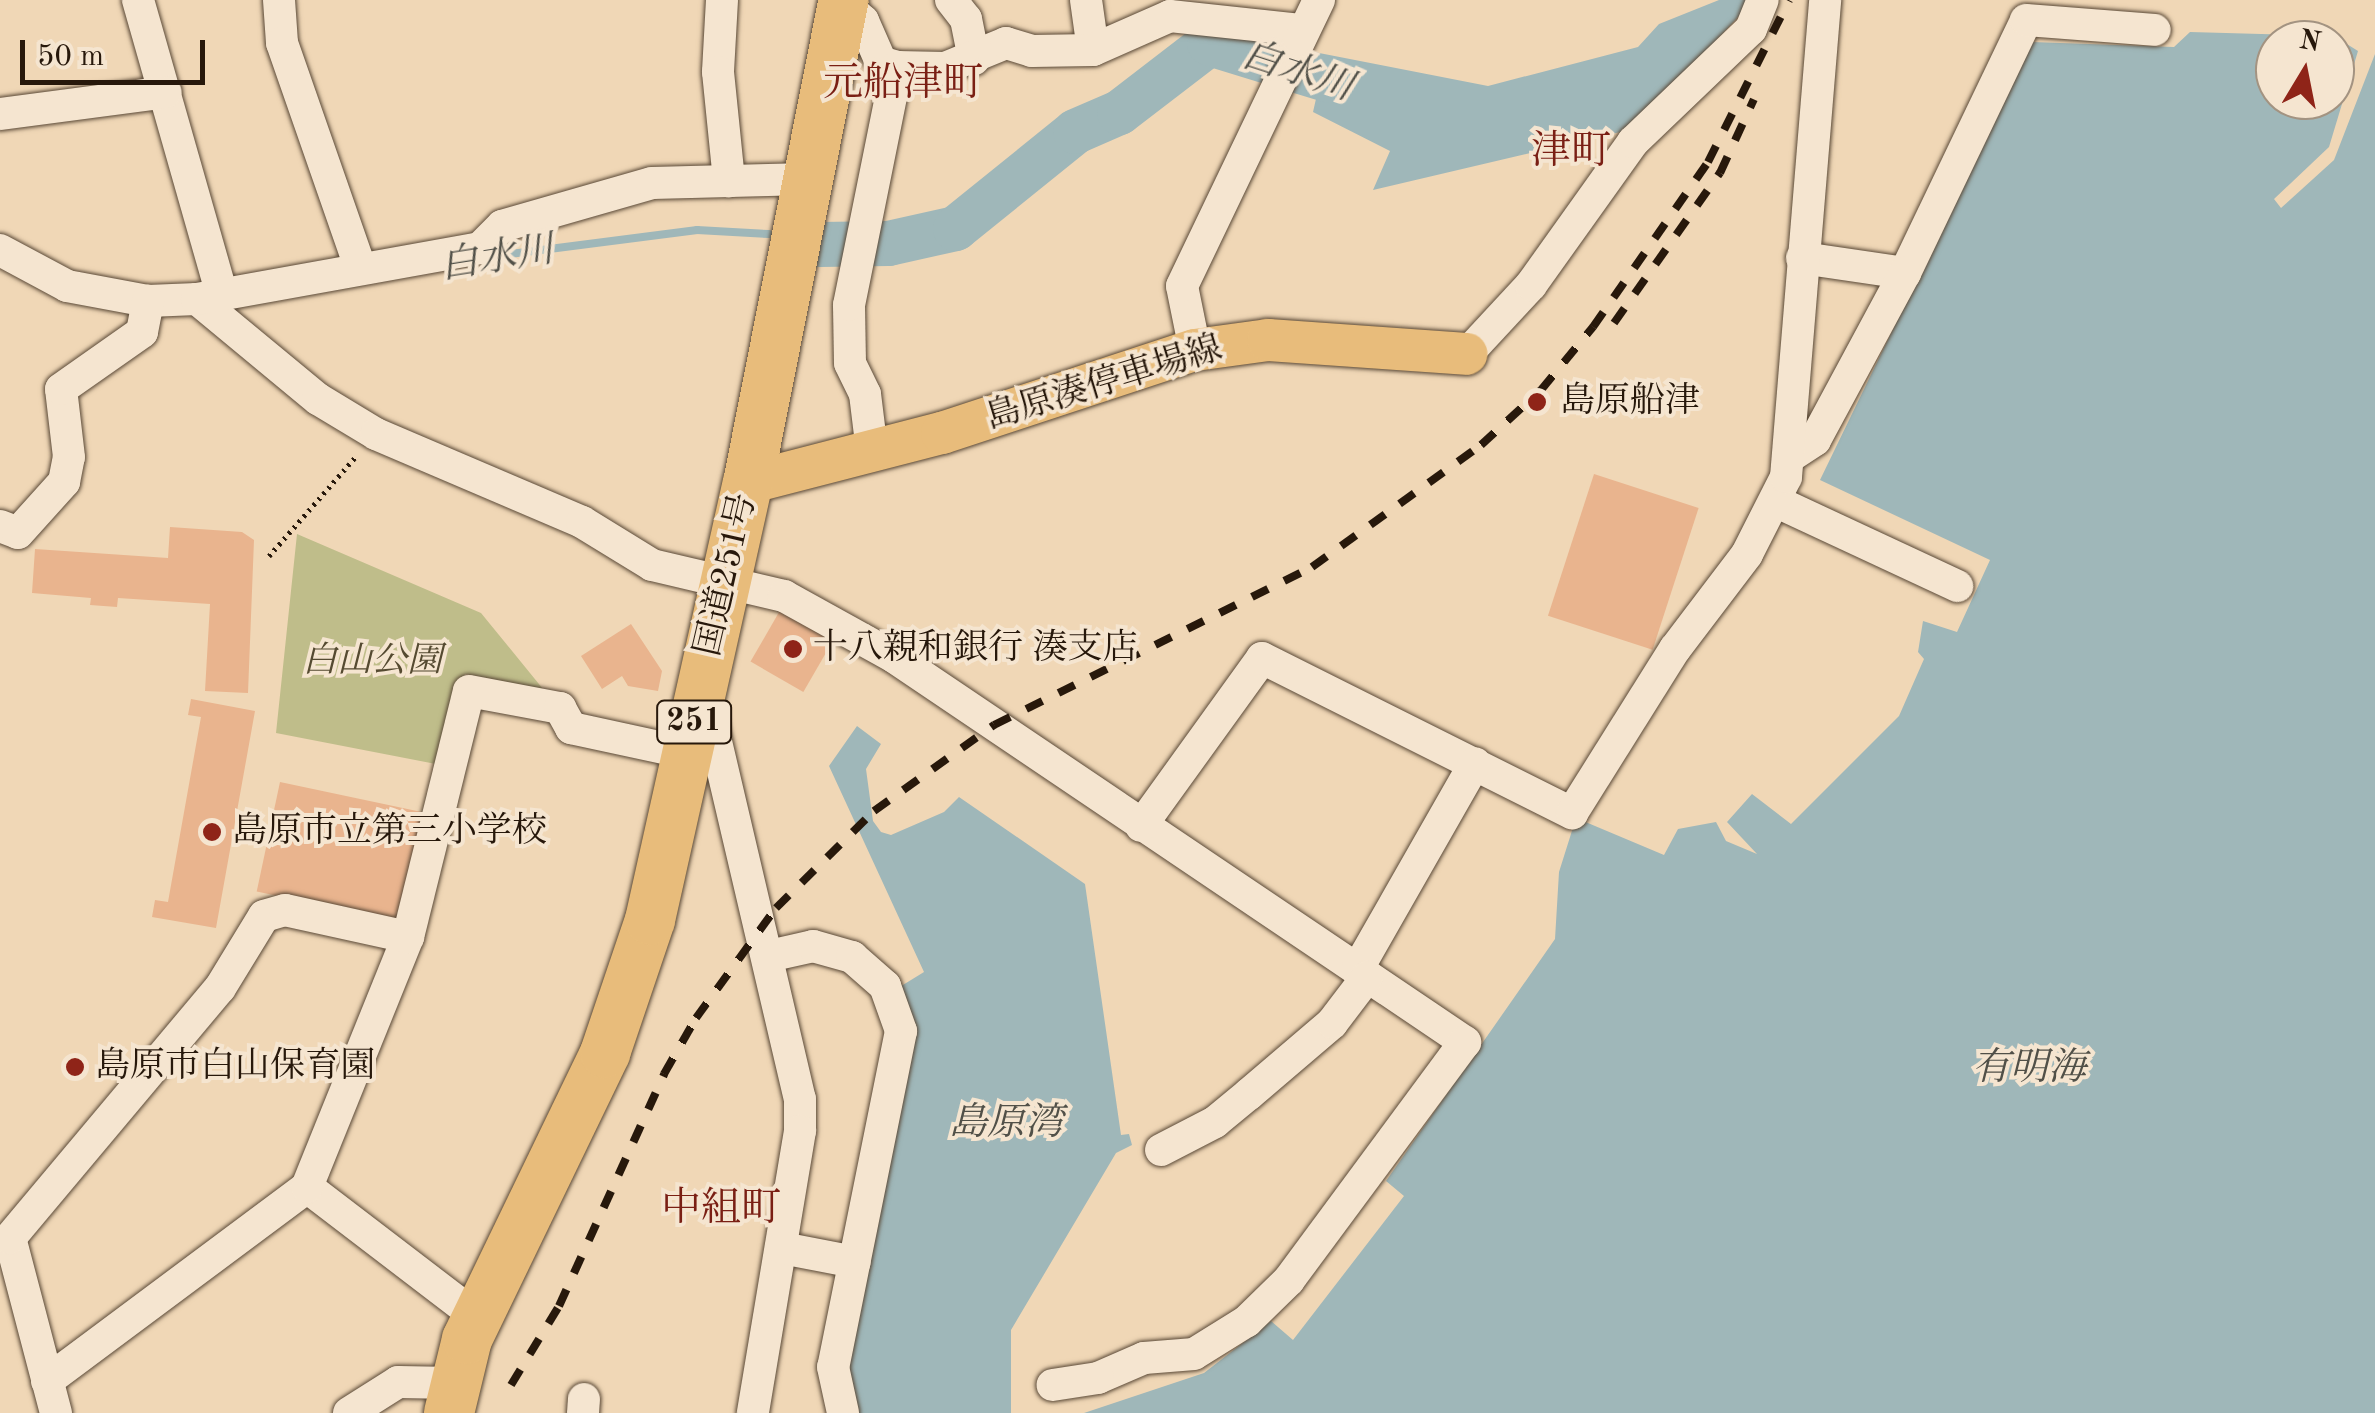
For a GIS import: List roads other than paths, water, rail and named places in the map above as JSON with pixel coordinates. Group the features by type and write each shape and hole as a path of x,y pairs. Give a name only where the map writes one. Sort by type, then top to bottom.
{"highway":[{"name":"国道251号","path":"452,1398 477,1317 604,1053 650,920 748,483 844,2"}],"main road":[{"name":"島原湊停車場線","path":"748,483 872,450 1194,350 1268,340 1467,354"}],"street":[{"path":"138,0 166,92 209,301 318,399 376,434 582,522 652,565 784,596 894,657 1465,1042 1289,1280 1247,1321 1194,1354 1144,1358 1098,1378 1053,1384"},
{"path":"722,0 718,72 729,181"},
{"path":"952,0 966,19 974,59"},
{"path":"1086,0 1093,50"},
{"path":"1194,350 1182,286 1272,102 1298,36 1319,0"},
{"path":"1467,354 1531,284 1633,142 1751,28 1763,0"},
{"path":"1140,826 1262,658 1572,813 1777,502 1789,457 1825,0"},
{"path":"288,1 282,43 360,267"},
{"path":"844,2 863,20 874,54 897,68 945,68 1006,43 1032,51 1093,50 1169,8 1298,36"},
{"path":"1789,457 1815,440 1905,273 2026,20 2155,30"},
{"path":"872,450 865,394 850,363 857,247 897,68"},
{"path":"0,114 166,92"},
{"path":"0,250 66,286 148,301 209,301 360,267 480,248 502,226 652,183 806,179"},
{"path":"1802,258 1905,273"},
{"path":"0,526 18,532 64,482 69,457 60,389 142,332 148,301"},
{"path":"1777,502 1957,586"},
{"path":"703,684 770,956 800,1098 782,1248 752,1413"},
{"path":"48,1381 308,1187 408,936 469,691 560,708 571,728 688,753"},
{"path":"1161,1150 1215,1122 1332,1023 1475,763"},
{"path":"56,1413 10,1238 220,988 264,916 285,910 408,936"},
{"path":"770,956 814,946 852,956 885,986 902,1032 834,1367 843,1413"},
{"path":"308,1187 477,1317"},
{"path":"782,1248 856,1262"},
{"path":"349,1413 398,1382 452,1398"}],"water":[{"path":"1719,0 1754,0 1633,129 1373,190 1390,151 1313,112 1318,90 1299,85 1300,77 1294,75 1299,55 1312,57 1314,52 1488,86 1638,47 1659,24"},
{"name":"有明海","path":"2190,32 2255,34 2255,120 2337,120 2329,147 2274,199 2281,208 2334,160 2349,120 2355,120 2355,106 2375,54 2375,1413 1084,1413 1204,1373 1271,1321 1293,1340 1404,1196 1386,1181 1555,939 1559,872 1576,818 1664,855 1678,829 1716,822 1726,841 1757,854 1727,822 1752,794 1791,824 1899,716 1924,659 1918,652 1923,621 1957,632 1990,560 1820,480 2032,42 2174,47"},
{"name":"島原湾","path":"857,726 881,744 866,769 873,821 881,832 891,835 944,812 959,797 1085,884 1121,1135 1129,1134 1132,1145 1116,1153 1011,1330 1011,1413 851,1413 837,1372 898,988 924,972 829,766"}],"waterway":[{"name":"白水川","path":"820,244 888,243 955,228 1075,131 1119,112 1209,43 1329,80"},
{"name":"白水川","path":"487,257 697,230 769,234"}],"railway":[{"path":"511,1385 559,1306 664,1074 696,1018 776,908 874,811 994,725 1312,567 1481,445 1541,390 1593,327 1708,162 1789,0"},
{"path":"1614,323 1720,173 1754,99"}],"place":[{"name":"島原船津","path":"1537,402"},
{"name":"十八親和銀行 湊支店","path":"793,649"},
{"name":"島原市立第三小学校","path":"212,832"},
{"name":"島原市白山保育園","path":"75,1067"}],"district":[{"name":"元船津町","path":"903,85"},
{"name":"津町","path":"1571,153"},
{"name":"中組町","path":"721,1210"}],"park label":[{"name":"白山公園","path":"372,662"}]}
